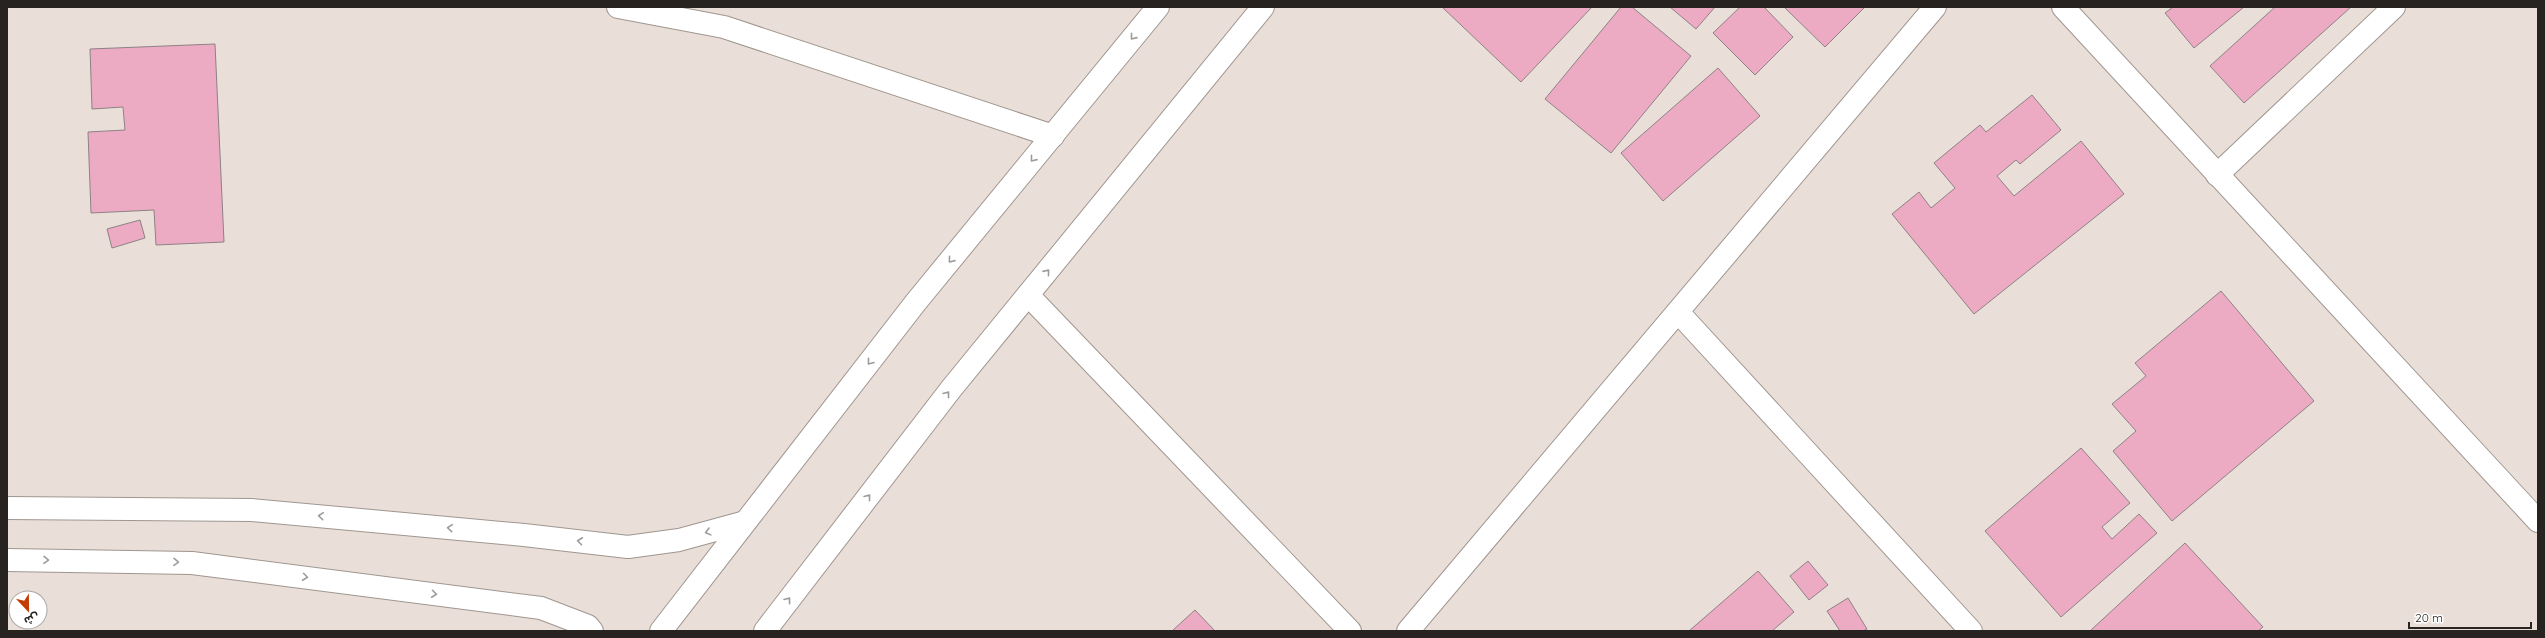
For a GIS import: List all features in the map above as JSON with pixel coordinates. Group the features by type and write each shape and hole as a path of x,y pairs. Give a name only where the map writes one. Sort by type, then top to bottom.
{"street":[{"path":"661,631 916,302 1158,7"},
{"path":"765,631 951,389 1263,7"},
{"path":"1408,631 1935,7"},
{"path":"2062,7 2538,521"},
{"path":"2218,175 2394,7"},
{"path":"630,8 724,27 1053,136"},
{"path":"1028,295 1350,631"},
{"path":"1678,312 1971,631"},
{"path":"7,508 252,510 524,535 628,547 679,540 745,522"},
{"path":"7,560 192,563 541,608 588,626 592,631"}],"building":[{"path":"1442,7 1592,7 1521,82"},
{"path":"1621,7 1632,7 1691,56 1611,153 1545,99"},
{"path":"1670,7 1715,7 1696,29"},
{"path":"1740,7 1764,7 1793,37 1755,75 1713,33"},
{"path":"1784,7 1865,7 1825,47"},
{"path":"2173,7 2244,7 2194,48 2165,13"},
{"path":"2275,7 2351,7 2244,103 2210,66"},
{"path":"215,44 224,242 156,245 154,210 91,213 88,132 125,130 123,107 92,109 90,49"},
{"path":"1718,68 1760,116 1663,201 1621,153"},
{"path":"2032,95 2061,130 2020,164 2016,160 1997,176 2014,196 2081,141 2124,194 1974,314 1892,214 1919,192 1931,208 1955,188 1934,163 1980,125 1986,132"},
{"path":"140,220 145,238 112,248 107,229"},
{"path":"2221,291 2314,401 2172,521 2113,451 2136,431 2112,404 2146,376 2135,363"},
{"path":"2081,448 2130,503 2102,527 2112,539 2139,514 2157,533 2061,617 1985,531"},
{"path":"2185,543 2263,627 2258,631 2090,631"},
{"path":"1808,561 1828,585 1809,600 1790,576"},
{"path":"1758,571 1794,612 1772,631 1689,631"},
{"path":"1848,598 1867,629 1863,631 1840,631 1827,611"},
{"path":"1195,610 1215,631 1172,631"}]}
